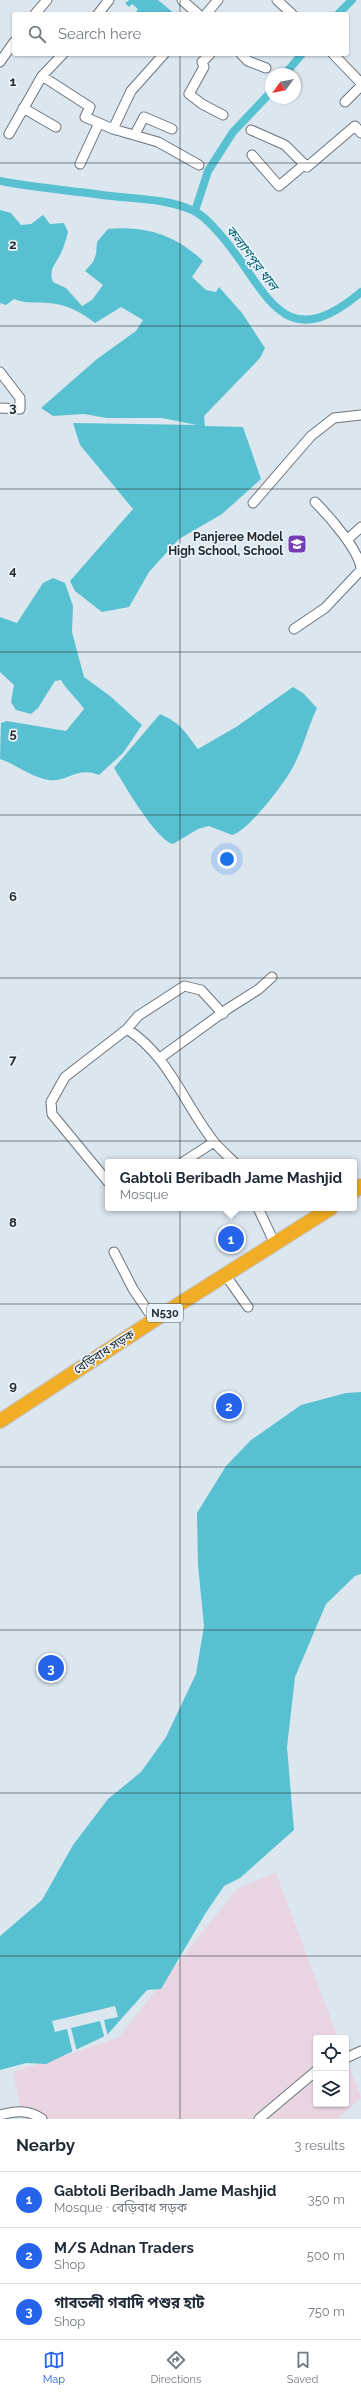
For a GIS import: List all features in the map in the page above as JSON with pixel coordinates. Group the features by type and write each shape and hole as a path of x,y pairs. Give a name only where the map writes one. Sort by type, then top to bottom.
{"highway":[{"name":"বেড়িবাধ সড়ক","path":"0,1421 154,1320 226,1276 326,1211"}],"street":[{"path":"37,12 47,0"},
{"path":"100,12 109,0"},
{"path":"182,0 196,12"},
{"path":"208,12 218,0"},
{"path":"277,0 290,12"},
{"path":"0,62 12,45"},
{"path":"9,134 42,76 61,56"},
{"path":"113,129 132,91 162,56"},
{"path":"208,56 202,62 204,67 190,94 202,104 223,115"},
{"path":"243,56 248,61 266,68"},
{"path":"335,56 361,83"},
{"path":"42,76 90,107 85,117 113,129 135,134 158,142 199,164"},
{"path":"345,102 361,86"},
{"path":"23,108 56,128"},
{"path":"135,134 144,117 172,129"},
{"path":"80,164 99,123"},
{"path":"251,130 285,145 307,167 355,126 361,133"},
{"path":"252,154 279,186 304,164"},
{"path":"0,372 20,398 20,409 0,408"},
{"path":"253,504 311,436 334,418 361,415"},
{"path":"294,629 325,608 361,570 335,522 315,502"},
{"path":"346,540 361,527"},
{"path":"160,1058 259,989 272,976"},
{"path":"105,1178 52,1114 51,1102 65,1078 127,1029 138,1016 184,986 201,990 223,1014"},
{"path":"127,1029 142,1039 160,1058 214,1142 231,1159"},
{"path":"188,1159 214,1142"},
{"path":"259,1211 275,1244"},
{"path":"114,1252 133,1289 154,1320"},
{"path":"226,1276 248,1307"},
{"path":"349,2057 361,2052"},
{"path":"259,2119 313,2074"},
{"path":"0,2115 24,2112 42,2119"}],"shaded area":[{"path":"276,1873 337,2035 313,2035 313,2107 349,2107 349,2066 361,2098 338,2119 23,2119 13,2072 118,2038 238,1888"}],"water":[{"path":"129,0 158,0 173,12 136,12 138,9 132,4 129,7 125,3"},
{"path":"0,210 11,213 21,225 31,224 43,215 50,224 64,223 68,232 62,251 53,267 51,274 53,282 66,288 82,306 92,300 103,285 85,271 93,262 96,254 97,242 108,229 135,229 171,238 182,244 203,261 192,277 206,290 216,292 219,287 242,313 265,348 260,358 204,416 205,426 243,427 261,479 222,514 179,539 149,572 129,607 102,612 75,591 70,581 133,509 80,445 73,423 197,425 162,418 107,418 84,414 53,416 41,408 97,359 136,331 143,320 121,307 95,323 77,311 61,305 24,302 14,299 6,305 0,303"},
{"path":"53,578 65,583 73,606 72,632 84,677 110,696 142,725 123,753 99,775 84,772 61,779 49,780 36,777 0,759 1,723 7,721 66,731 84,709 61,680 55,681 38,708 31,714 16,710 11,702 14,685 0,672 0,617 17,623 43,583"},
{"path":"293,687 303,693 317,708 300,753 293,767 266,806 247,825 232,835 209,826 198,829 173,844 158,833 149,822 114,768 160,714 178,725 198,749 236,727"},
{"path":"361,1392 361,1574 355,1576 326,1604 295,1677 287,1747 294,1830 240,1878 224,1886 205,1914 161,1989 147,1990 107,2035 46,2064 26,2063 0,2070 0,1936 42,1900 73,1845 108,1799 141,1772 166,1737 196,1674 204,1626 198,1565 197,1513 226,1466 251,1440 301,1405 346,1393"}],"pier":[{"path":"115,2006 118,2017 104,2020 108,2037 105,2039 100,2021 71,2028 77,2052 73,2054 67,2029 55,2032 52,2021"}],"waterway":[{"path":"340,12 352,0"},
{"path":"290,68 300,56"},
{"path":"195,211 208,171 233,132 265,98"},
{"name":"কল্যাণপুর খাল","path":"0,181 28,186 153,200 174,204 194,211 204,217 217,231 234,251 262,291 276,307 292,317 310,319 333,312 361,292"}],"place":[{"name":"Panjeree Model High School, School","path":"297,544"},
{"name":"Gabtoli Beribadh Jame Mashjid","path":"231,1239"},
{"name":"M/S Adnan Traders","path":"229,1406"},
{"name":"গাবতলী গবাদি পশুর হাট","path":"51,1668"}]}
